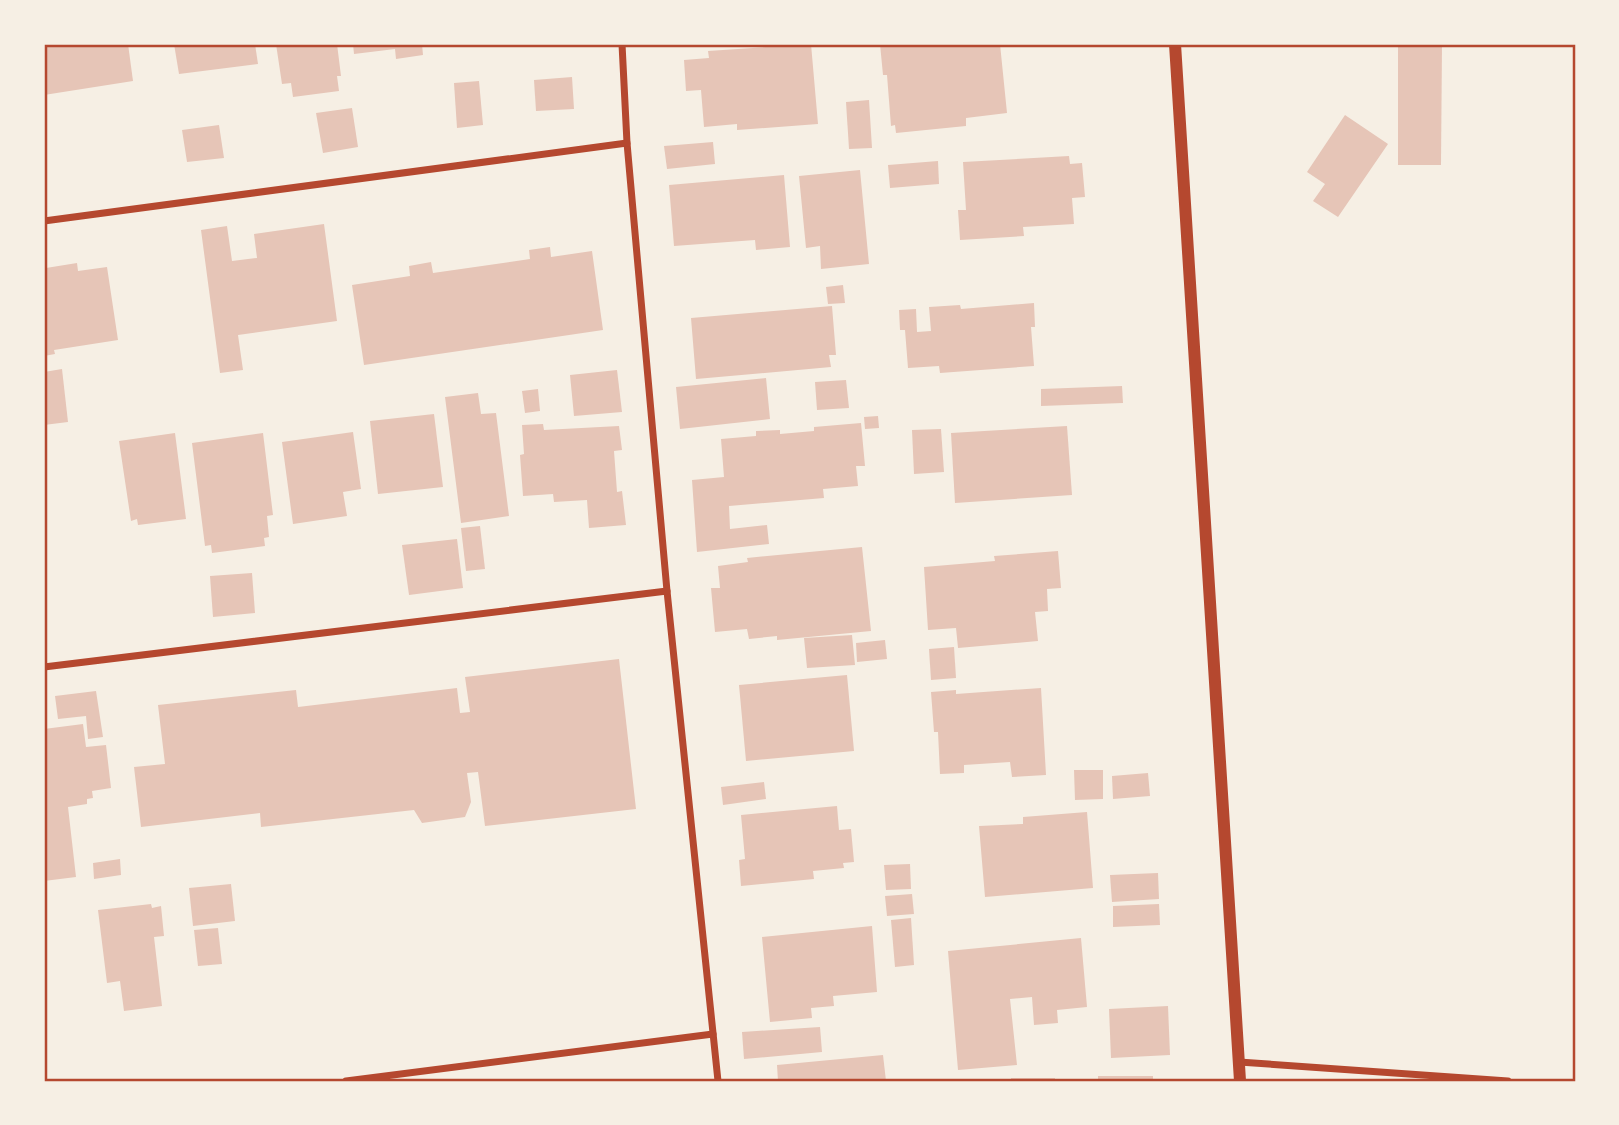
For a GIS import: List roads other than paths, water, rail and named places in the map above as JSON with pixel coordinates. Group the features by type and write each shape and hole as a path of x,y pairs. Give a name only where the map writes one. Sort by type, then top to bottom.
{"street":[{"path":"622,44 627,143 667,591 718,1081"},
{"path":"1175,44 1241,1081"},
{"path":"44,221 627,143"},
{"path":"44,667 667,591"},
{"path":"346,1081 713,1034"},
{"path":"1239,1062 1508,1081"}]}
